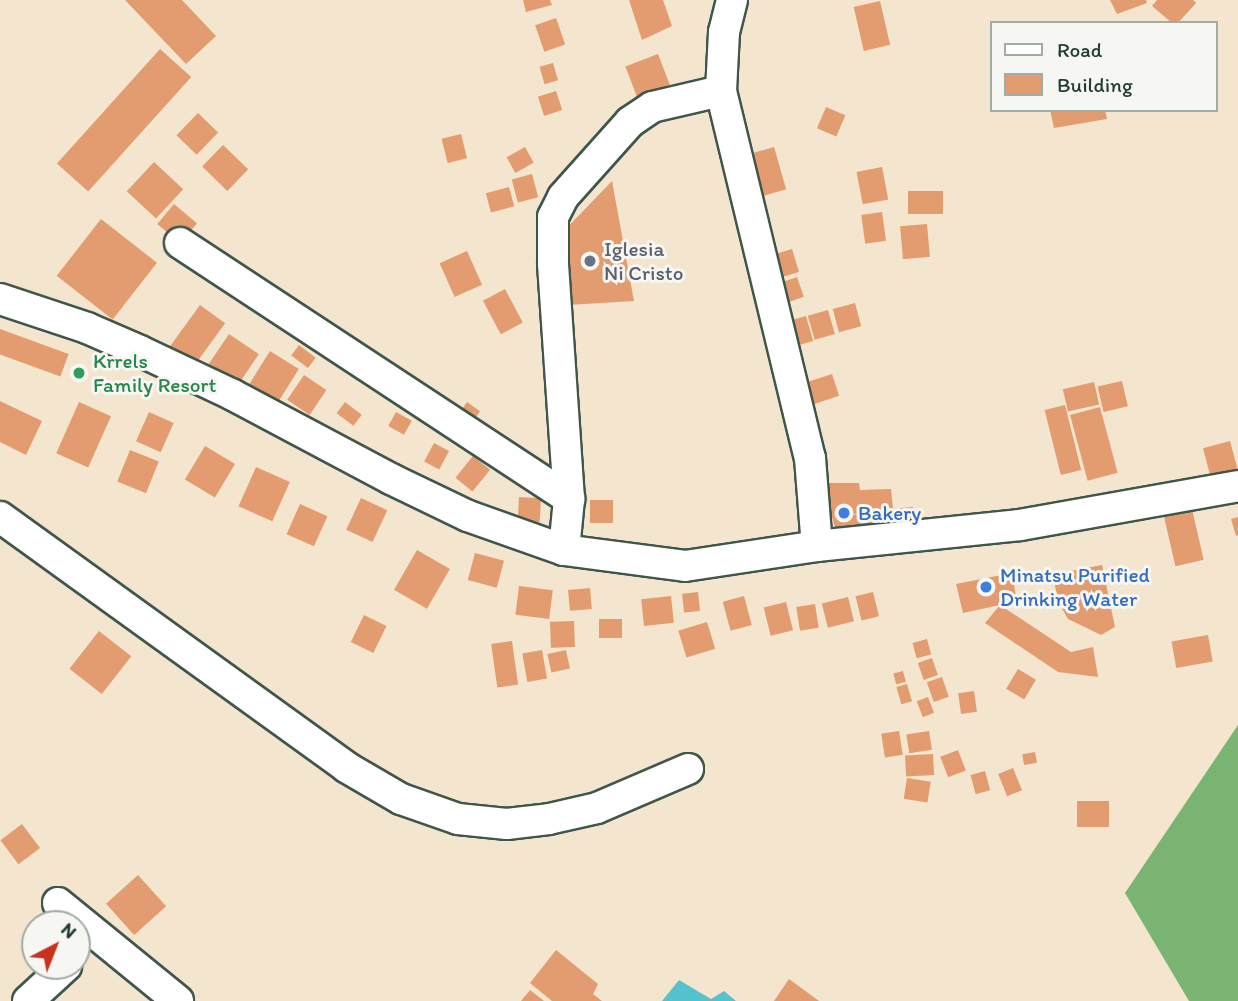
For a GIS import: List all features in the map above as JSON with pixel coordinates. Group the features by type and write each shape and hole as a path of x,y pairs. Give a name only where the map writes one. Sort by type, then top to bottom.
{"street":[{"path":"732,0 724,32 721,92 810,458 817,546"},
{"path":"564,550 569,499 553,264 553,217 562,197 630,122 652,107 721,92"},
{"path":"180,243 569,499"},
{"path":"0,299 87,328 140,351 233,395 457,511 564,550 685,566 817,546 1020,525 1238,486"},
{"path":"0,517 336,760 401,799 458,819 507,824 550,819 597,808 688,769"},
{"path":"58,903 178,1001"},
{"path":"91,942 99,934"},
{"path":"29,1001 51,980"}],"green space":[{"path":"1238,725 1238,1001 1189,1001 1125,893"}],"water":[{"path":"679,980 711,999 724,991 736,1001 662,1001"}],"building":[{"path":"125,0 182,0 216,36 186,64"},
{"path":"523,0 550,0 552,5 526,12"},
{"path":"629,0 663,0 672,26 642,40"},
{"path":"1110,0 1146,0 1147,3 1117,14"},
{"path":"1157,0 1193,0 1196,3 1180,21 1170,21 1152,6"},
{"path":"880,1 890,45 864,51 854,7"},
{"path":"556,18 565,44 544,52 535,25"},
{"path":"160,49 191,77 88,192 57,163"},
{"path":"658,54 670,85 637,97 625,67"},
{"path":"553,63 558,80 545,84 540,67"},
{"path":"556,91 562,110 544,116 538,97"},
{"path":"826,107 845,115 836,136 817,128"},
{"path":"1050,112 1105,112 1107,119 1054,128"},
{"path":"198,113 218,132 197,155 176,135"},
{"path":"461,134 467,158 448,163 442,139"},
{"path":"223,145 248,169 227,191 202,167"},
{"path":"525,147 534,163 515,173 507,157"},
{"path":"774,147 786,189 758,197 746,155"},
{"path":"154,162 183,189 156,219 127,191"},
{"path":"882,167 888,199 863,204 856,172"},
{"path":"532,174 538,197 518,203 512,179"},
{"path":"612,181 634,301 568,305 560,235"},
{"path":"509,187 514,206 491,213 486,193"},
{"path":"908,191 943,191 943,214 908,214"},
{"path":"174,204 197,223 180,243 157,224"},
{"path":"882,212 886,241 865,244 861,215"},
{"path":"101,219 157,263 113,319 57,276"},
{"path":"927,224 930,257 903,259 900,226"},
{"path":"792,249 799,272 774,280 767,257"},
{"path":"467,251 482,285 455,297 440,263"},
{"path":"797,277 804,297 781,305 774,285"},
{"path":"505,289 523,323 501,334 483,301"},
{"path":"855,303 861,326 839,332 833,309"},
{"path":"200,305 225,323 193,367 168,349"},
{"path":"828,310 835,334 815,340 808,316"},
{"path":"806,316 813,341 792,347 785,322"},
{"path":"0,329 69,354 60,377 0,355"},
{"path":"229,334 259,354 235,389 206,369"},
{"path":"299,345 316,358 308,368 291,355"},
{"path":"270,351 299,369 274,408 246,390"},
{"path":"832,374 839,396 814,404 807,382"},
{"path":"304,375 326,390 310,415 287,400"},
{"path":"1122,381 1128,406 1103,412 1098,387"},
{"path":"1094,382 1099,404 1068,412 1063,389"},
{"path":"0,401 42,421 26,455 0,442"},
{"path":"79,402 111,416 88,467 56,453"},
{"path":"345,402 362,415 353,426 337,413"},
{"path":"467,402 480,411 472,423 458,414"},
{"path":"1065,405 1081,470 1061,475 1045,410"},
{"path":"1100,407 1118,473 1088,481 1070,415"},
{"path":"149,412 174,423 161,452 136,441"},
{"path":"396,412 412,421 404,435 388,426"},
{"path":"1230,441 1238,471 1211,478 1203,448"},
{"path":"434,443 449,451 439,470 424,462"},
{"path":"205,446 235,464 215,497 185,479"},
{"path":"130,450 159,462 146,493 117,482"},
{"path":"473,456 490,470 472,492 455,478"},
{"path":"256,467 290,482 272,521 239,506"},
{"path":"826,483 859,483 860,490 891,489 893,508 848,515 886,512 887,524 837,535 832,517 828,518"},
{"path":"519,497 541,498 540,522 518,521"},
{"path":"361,498 387,510 372,542 346,530"},
{"path":"590,500 613,500 613,523 590,523"},
{"path":"300,504 327,516 314,546 287,534"},
{"path":"913,507 915,532 895,534 893,509"},
{"path":"1192,509 1204,560 1175,566 1164,516"},
{"path":"1238,517 1238,535 1236,536 1231,519"},
{"path":"417,550 450,569 427,609 394,590"},
{"path":"475,553 504,561 497,588 468,580"},
{"path":"1102,565 1115,627 1101,635 1068,619 1059,603 1055,586 1060,573"},
{"path":"1012,573 1017,602 963,613 956,584"},
{"path":"519,586 553,590 549,619 515,615"},
{"path":"590,588 592,609 570,611 568,590"},
{"path":"698,592 700,611 684,613 682,594"},
{"path":"873,592 879,616 862,621 856,596"},
{"path":"671,596 674,623 644,626 641,599"},
{"path":"744,596 752,625 731,631 723,602"},
{"path":"848,597 854,621 828,628 822,604"},
{"path":"786,602 793,630 771,636 764,608"},
{"path":"815,604 819,628 800,631 796,607"},
{"path":"1000,605 1071,652 1093,647 1098,677 1058,672 985,623"},
{"path":"364,615 386,626 373,653 351,642"},
{"path":"599,619 622,619 622,638 599,638"},
{"path":"574,621 575,647 551,648 550,622"},
{"path":"707,622 715,649 686,658 678,631"},
{"path":"99,631 131,656 102,694 69,669"},
{"path":"1208,635 1213,662 1176,668 1172,641"},
{"path":"927,639 931,654 917,658 913,643"},
{"path":"512,641 518,685 497,687 491,644"},
{"path":"542,650 547,679 527,682 522,653"},
{"path":"566,650 570,669 551,673 547,654"},
{"path":"932,658 938,675 924,680 918,663"},
{"path":"1018,669 1036,680 1024,700 1006,689"},
{"path":"903,671 906,682 896,684 893,674"},
{"path":"942,677 949,697 934,702 927,682"},
{"path":"907,684 912,701 901,704 896,687"},
{"path":"974,691 977,712 961,714 958,693"},
{"path":"928,697 934,713 923,717 917,701"},
{"path":"899,731 903,755 885,758 881,734"},
{"path":"929,731 932,750 909,753 906,735"},
{"path":"958,750 966,771 948,777 940,757"},
{"path":"1035,752 1037,763 1024,765 1022,754"},
{"path":"933,754 934,775 906,776 905,755"},
{"path":"1013,768 1022,790 1007,796 998,774"},
{"path":"985,771 990,790 976,794 971,775"},
{"path":"907,778 931,782 927,802 904,799"},
{"path":"1077,801 1109,801 1109,827 1077,827"},
{"path":"22,824 40,848 18,864 0,840"},
{"path":"138,875 166,906 134,935 106,904"},
{"path":"556,950 598,984 593,994 602,1001 552,1001 530,983"},
{"path":"789,979 819,1001 774,1001"},
{"path":"530,990 544,1001 521,1001"}],"place":[{"name":"Iglesia Ni Cristo","path":"590,261"},
{"name":"Krrels Family Resort","path":"79,373"},
{"name":"Bakery","path":"844,513"},
{"name":"Minatsu Purified Drinking Water","path":"986,587"}]}
